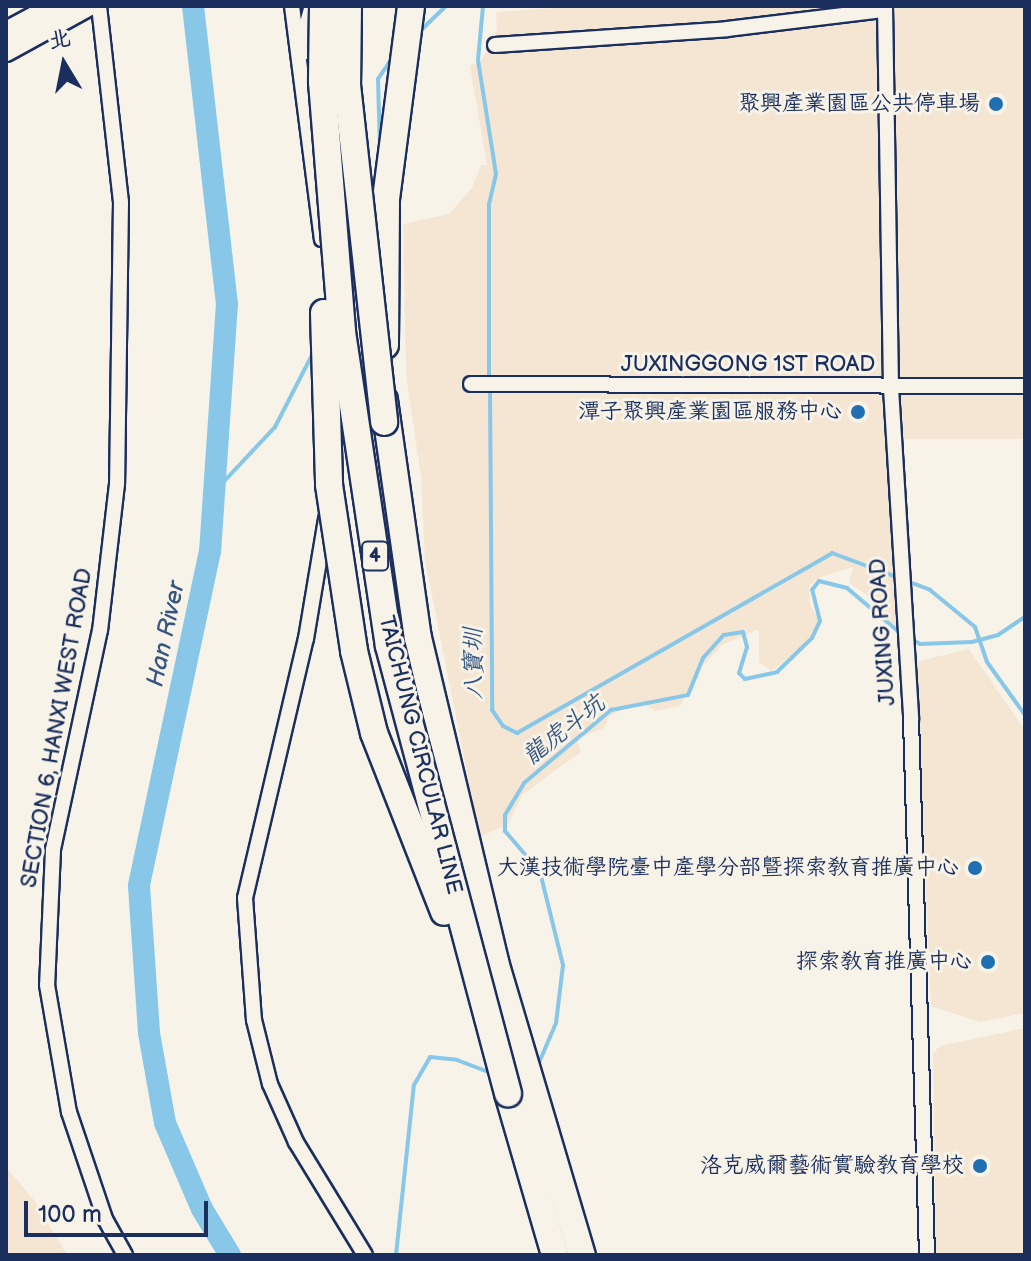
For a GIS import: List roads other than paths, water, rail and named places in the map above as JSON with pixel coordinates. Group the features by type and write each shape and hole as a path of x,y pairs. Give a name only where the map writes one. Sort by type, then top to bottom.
{"highway":[{"path":"320,6 307,46 329,485 354,651 374,733 404,799 508,1093"},
{"name":"TAICHUNG CIRCULAR LINE","path":"320,6 322,82 342,332 389,646 508,1093 555,1255"},
{"name":"TAICHUNG CIRCULAR LINE","path":"348,6 347,85 384,422 421,653 495,962 582,1255"},
{"path":"318,222 344,68 351,38 368,6"},
{"path":"384,422 386,199 411,6"}],"street":[{"path":"6,32 55,6"},
{"path":"6,51 88,6"},
{"name":"SECTION 6, HANXI WEST ROAD","path":"99,6 121,202 117,484 100,630 53,850 47,985 69,1112 105,1219 125,1255"},
{"path":"292,6 329,292 328,497 306,638 245,898 254,1020 270,1084 296,1142 365,1255"},
{"path":"495,45 727,29 885,8"},
{"name":"JUXING ROAD","path":"885,8 891,388 911,719 927,1255"},
{"name":"JUXINGGONG 1ST ROAD","path":"471,384 891,388 1025,386"}],"waterway":[{"name":"Han River","path":"193,6 227,303 210,551 139,886 149,1033 165,1123 202,1209 230,1255"},
{"path":"417,34 446,6"},
{"name":"八寶圳","path":"483,6 478,60 496,174 489,204 489,379"},
{"path":"380,147 378,79 393,57"},
{"path":"214,492 275,427 314,351"},
{"name":"八寶圳","path":"490,388 492,710 503,726 517,733 832,553 899,578"},
{"name":"龍虎斗坑","path":"538,1065 556,1023 563,965 540,872 505,831 505,815 524,783 611,710 688,695 703,658 724,635 743,632 747,647 739,673 745,679 777,672 812,638 820,621 812,590 819,581 847,588 900,633"},
{"name":"八寶圳","path":"907,581 930,590 975,627 987,662 1025,715"},
{"name":"龍虎斗坑","path":"911,639 920,644 972,642 998,635 1025,617"},
{"name":"龍虎斗坑","path":"396,1255 414,1085 430,1057 457,1060 493,1074"}],"place":[{"name":"聚興產業園區公共停車場","path":"996,104"},
{"name":"潭子聚興產業園區服務中心","path":"858,412"},
{"name":"大漢技術學院臺中產學分部暨探索教育推廣中心","path":"975,868"},
{"name":"探索教育推廣中心","path":"988,962"},
{"name":"洛克威爾藝術實驗教育學校","path":"980,1166"}]}
